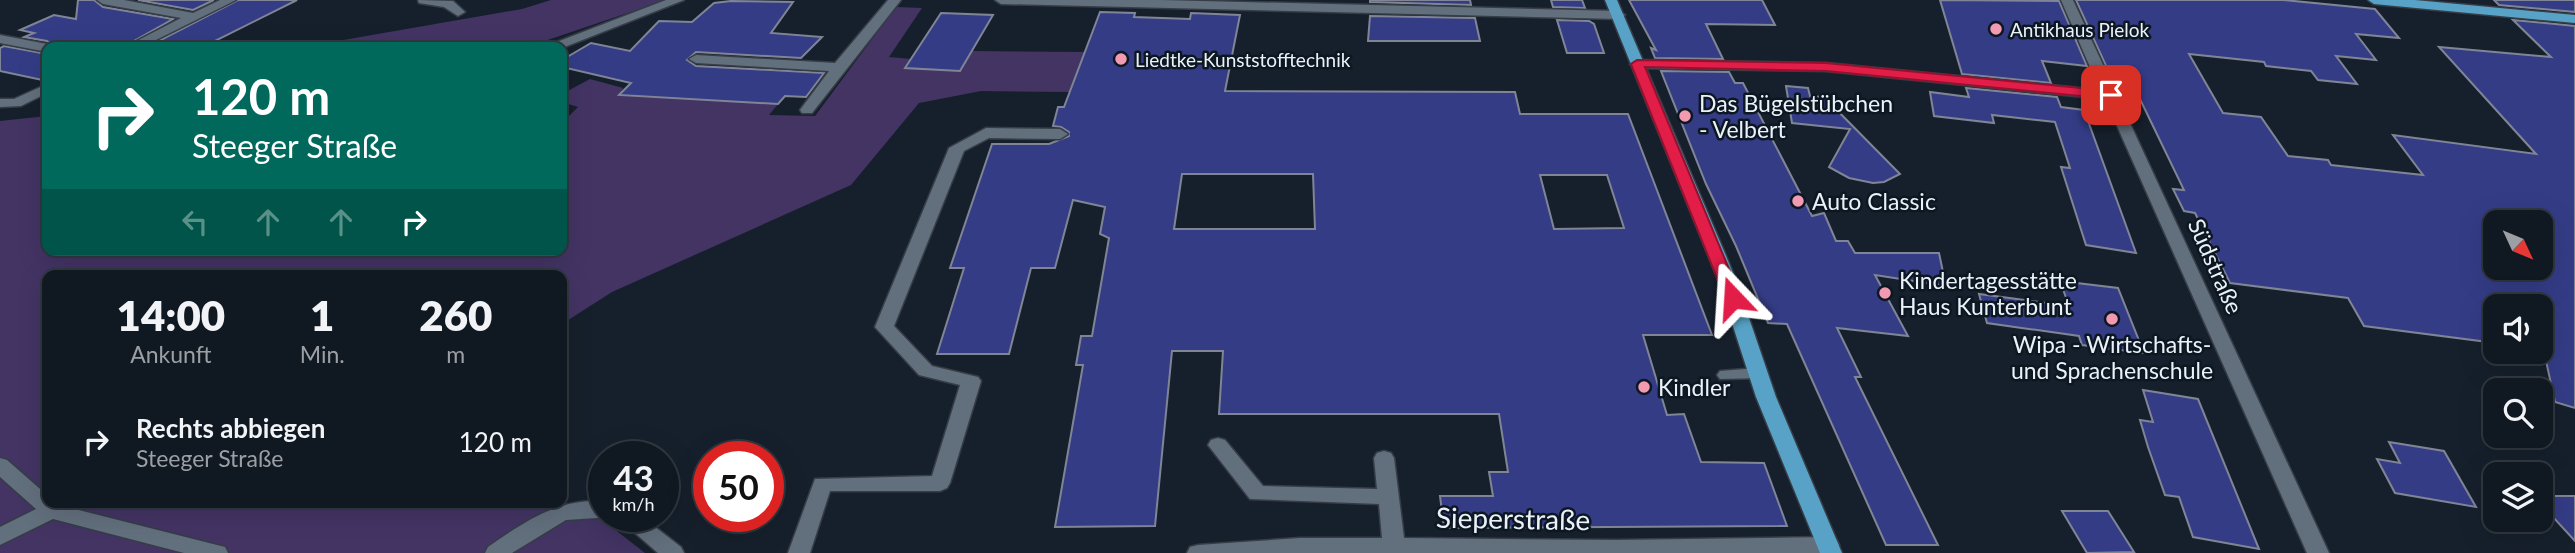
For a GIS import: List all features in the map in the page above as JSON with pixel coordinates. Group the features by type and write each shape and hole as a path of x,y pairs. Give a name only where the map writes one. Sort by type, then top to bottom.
{"main road":[{"path":"1611,0 1726,277 1758,374 1830,549"},
{"path":"2374,0 2470,5 2575,19"}],"street":[{"path":"103,0 196,17"},
{"path":"143,42 230,0"},
{"path":"424,0 449,4 458,12"},
{"path":"564,42 678,0"},
{"path":"807,110 895,0"},
{"path":"1001,0 1618,15"},
{"name":"Südstraße","path":"2067,0 2318,553"},
{"path":"0,38 42,47"},
{"path":"696,58 839,67"},
{"path":"1637,64 1826,67 2111,95"},
{"path":"0,103 16,103 42,90"},
{"path":"799,553 822,484 940,483 971,381 926,371 884,327 957,148 986,133 1060,134"},
{"path":"1727,375 1758,374"},
{"path":"1218,445 1257,494 1388,497"},
{"path":"1384,458 1394,547"},
{"path":"0,466 42,503"},
{"path":"496,553 556,514 588,507"},
{"path":"48,508 217,553"},
{"path":"0,537 51,511"},
{"path":"649,532 673,553"},
{"name":"Sieperstraße","path":"1198,553 1300,546 1830,549"}],"shaded area":[{"path":"551,0 666,0 542,42 332,42 522,9"},
{"path":"896,7 922,8 889,57 911,59 972,51 1085,52 1069,92 981,91 919,103 851,185 612,292 567,321 567,270 42,270 42,508 567,508 588,514 588,532 618,532 645,553 0,553 0,121 42,117 42,256 567,256 567,118 578,107 567,104 567,91 590,79 623,88 620,95 778,104 769,115 815,116"}],"building":[{"path":"78,0 94,0 103,7 173,19 132,42 48,42 24,37 34,33 20,30 54,15 76,19"},
{"path":"138,0 214,0 193,10"},
{"path":"238,0 297,0 213,42 157,42"},
{"path":"1470,0 1471,5 1370,2"},
{"path":"1551,0 1582,0 1585,8 1553,7"},
{"path":"1629,0 1762,0 1775,25 1706,24 1723,59 1655,58 1651,48 1656,50"},
{"path":"1940,0 2059,1 2087,66 2042,61 2051,83 1962,74"},
{"path":"2076,0 2284,0 2375,9 2399,38 2356,34 2376,60 2336,56 2357,84 2318,80 2311,71 2266,66 2264,62 2189,54 2223,113 2261,117 2288,156 2328,160 2331,165 2423,175 2393,135 2536,154 2439,47 2551,57 2513,20 2575,26 2575,408 2555,402 2553,378 2550,378 2547,364 2553,364 2553,294 2483,294 2483,341 2364,326 2348,298 2230,283 2195,213 2184,211 2173,189 2184,190 2123,69 2107,68"},
{"path":"2494,0 2575,0 2575,12 2499,5"},
{"path":"793,2 771,33 822,37 801,58 696,52 687,60 696,66 824,73 806,97 785,96 778,104 619,95 631,83 567,68 567,57 591,43 630,51 659,21 692,22 714,3"},
{"path":"1100,12 1135,13 1134,17 1190,19 1191,13 1240,15 1225,91 1515,92 1520,114 1628,114 1712,335 1643,335 1667,415 1684,414 1701,462 1764,463 1787,526 1444,528 1440,496 1493,496 1489,472 1508,472 1499,414 1219,414 1223,351 1172,351 1155,526 1055,527 1083,365 1076,365 1081,336 1092,336 1109,238 1100,234 1105,207 1073,200 1055,268 1031,268 1009,354 937,354 964,268 950,268 992,144 1049,144 1069,136 1069,132 1061,127 1053,126 1058,107 1064,107","holes":["1182,174 1313,174 1315,229 1174,229","1540,175 1607,175 1624,228 1554,229"]},
{"path":"941,13 993,15 960,71 905,68"},
{"path":"1370,16 1475,18 1480,41 1368,41"},
{"path":"1557,20 1589,21 1594,24 1604,53 1567,53"},
{"path":"4,46 42,53 42,80 0,71 0,48"},
{"path":"1661,71 1729,72 1735,83 1743,83 1812,216 1824,213 1836,241 1848,241 1855,253 1939,253 1946,286 1875,275 1908,336 1837,328 1861,377 1855,377 1938,545 1886,545 1787,324 1768,323 1736,246 1706,184"},
{"path":"1786,86 1808,88 1810,96 1824,97 1900,174 1884,182 1873,183 1849,178 1829,167 1850,129 1792,123"},
{"path":"1966,88 2057,97 2061,107 2084,110 2136,253 2086,245 2061,167 2070,168 2055,122 1992,115 1994,123 1934,116 1930,92 1969,97"},
{"path":"2060,281 2118,288 2144,353 2082,345 2079,336 1987,323 1979,294 2069,306"},
{"path":"2143,390 2198,399 2259,549 2193,537 2179,497 2165,495 2148,447 2140,420 2153,422"},
{"path":"2389,442 2444,451 2476,507 2395,493 2377,459 2400,463"},
{"path":"2553,496 2575,496 2575,541 2553,517"},
{"path":"2062,511 2108,511 2134,552 2087,553"}],"place":[{"name":"Antikhaus Pielok","path":"1996,29"},
{"name":"Liedtke-Kunststofftechnik","path":"1121,59"},
{"name":"Das Bügelstübchen - Velbert","path":"1685,116"},
{"name":"Auto Classic","path":"1798,201"},
{"name":"Kindertagesstätte Haus Kunterbunt","path":"1885,293"},
{"name":"Wipa - Wirtschafts- und Sprachenschule","path":"2112,319"},
{"name":"Kindler","path":"1644,387"}],"route":[{"path":"1733,298 1637,64 1826,67 1931,75 2111,95"}]}
